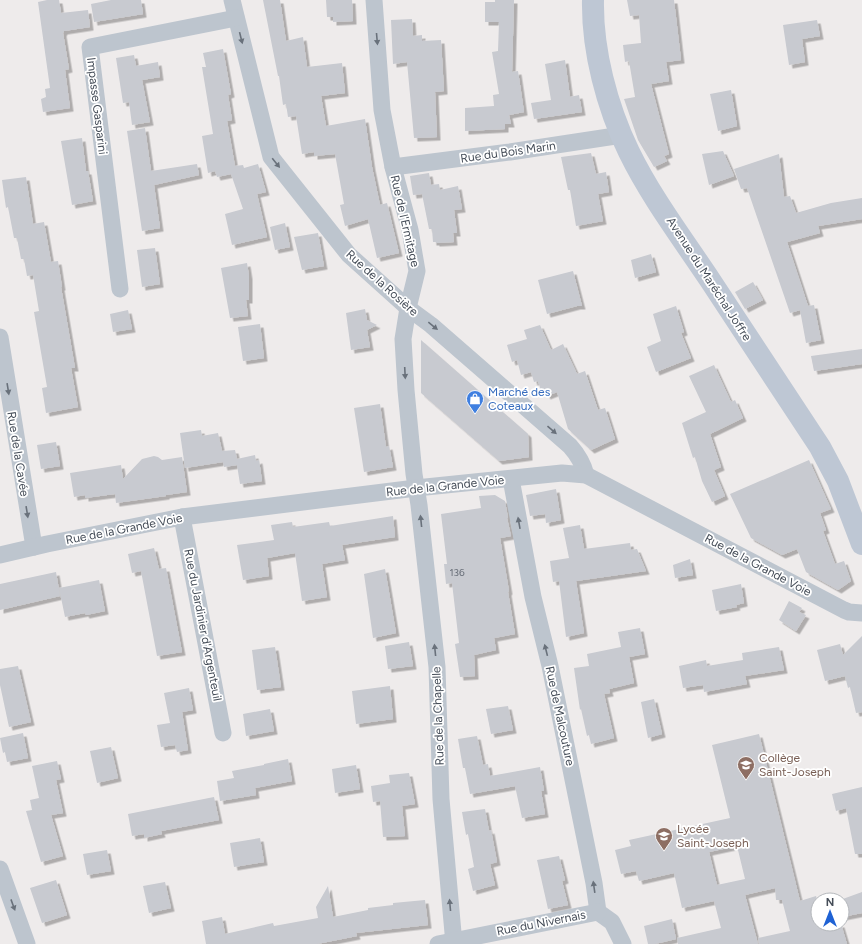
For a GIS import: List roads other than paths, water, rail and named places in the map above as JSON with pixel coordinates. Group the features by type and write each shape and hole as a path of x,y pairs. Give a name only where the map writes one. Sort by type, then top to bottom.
{"street":[{"name":"Rue de la Rosière","path":"232,0 271,157 349,255 408,308 432,325 570,446 579,456 584,466 586,475"},
{"name":"Rue de l'Ermitage","path":"374,0 382,110 393,167 410,230 417,271 408,308 403,339 406,390 416,488"},
{"name":"Avenue du Maréchal Joffre","path":"593,0 594,30 600,65 608,96 622,135 656,198 820,446 838,481 862,544"},
{"name":"Impasse Gasparini","path":"120,289 90,47 236,18"},
{"name":"Rue du Bois Marin","path":"393,167 510,152 622,135"},
{"name":"Rue de la Cavée","path":"0,337 34,547"},
{"name":"Rue de la Grande Voie","path":"0,555 151,522 182,517 416,488 562,473 586,475 844,610 862,613"},
{"name":"Rue de Malcouture","path":"511,479 533,597 551,673 594,883 598,912"},
{"name":"Rue de la Chapelle","path":"416,488 437,667 441,799 448,943"},
{"name":"Rue du Jardinier d'Argenteuil","path":"182,517 223,733"},
{"path":"0,868 27,944"},
{"name":"Rue du Nivernais","path":"448,943 598,912"},
{"path":"598,912 612,922 623,944"}],"place":[{"name":"Marché des Coteaux","path":"475,414"},
{"name":"Collège Saint-Joseph","path":"746,780"},
{"name":"Lycée Saint-Joseph","path":"664,851"}]}
